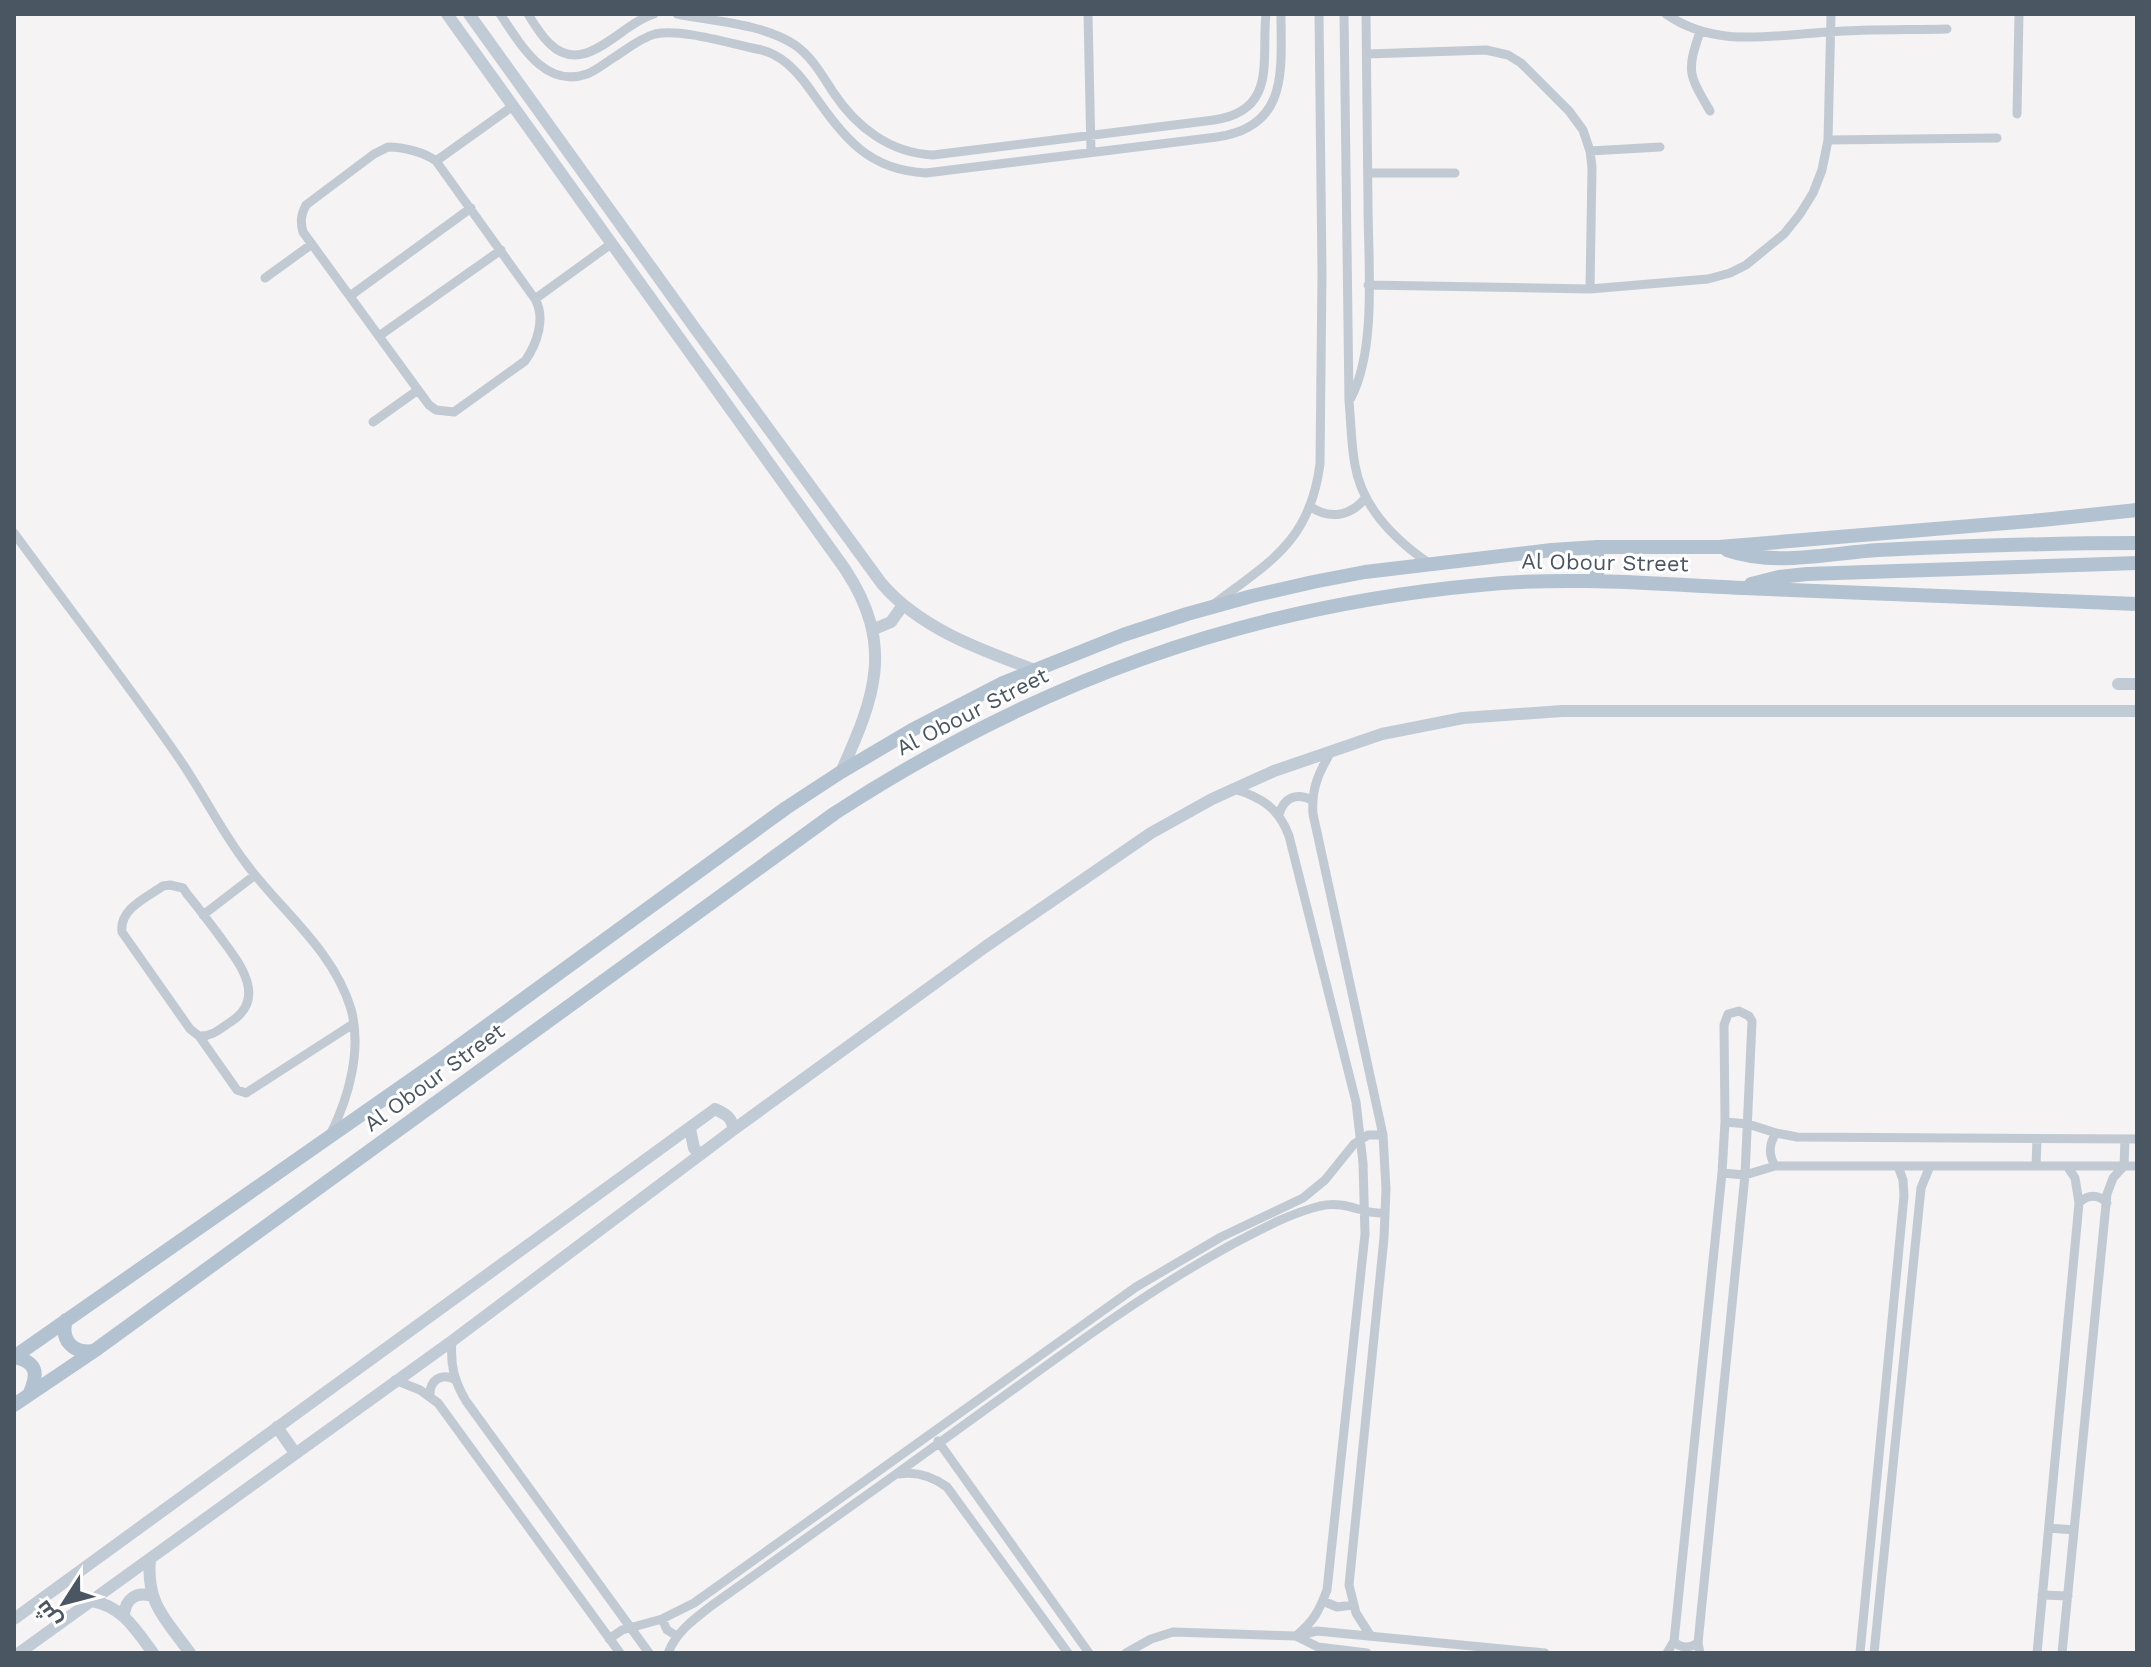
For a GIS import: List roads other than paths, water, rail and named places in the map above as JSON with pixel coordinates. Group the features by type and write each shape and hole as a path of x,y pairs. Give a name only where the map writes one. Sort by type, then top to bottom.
{"main road":[{"name":"Al Obour Street","path":"14,1357 454,1050 786,808 841,772 957,706 1035,670 1123,635 1209,607 1326,579 1552,550 1719,547 2030,522 2137,510"},
{"path":"1719,547 1759,558 1787,559 1900,549 2137,543"},
{"path":"1597,547 1597,581"},
{"path":"1740,588 1779,577 1807,574 2137,563"},
{"name":"Al Obour Street","path":"14,1405 94,1351 835,813 979,728 1080,682 1162,651 1309,610 1400,594 1484,584 1597,581 2137,604"},
{"path":"66,1320 65,1337 71,1347 82,1352 94,1351"},
{"path":"14,1357 26,1361 35,1370 37,1376 30,1394"}],"street":[{"path":"447,14 845,569 862,601 872,630 874,671 871,698 841,772"},
{"path":"469,14 882,584 903,605 970,645 1035,670"},
{"path":"500,14 538,64 553,73 569,76 593,71 642,39 656,34 675,33 763,50 781,59 803,79 852,144 874,160 900,170 926,173 1241,132 1256,123 1273,103 1279,87 1281,14"},
{"path":"528,14 551,46 574,55 592,52 654,14 656,34"},
{"path":"677,14 753,28 793,44 811,59 858,124 878,139 913,153 947,154 1223,119 1240,112 1254,100 1263,84 1266,66 1265,14"},
{"path":"1088,14 1091,152"},
{"path":"1209,607 1283,550 1311,507 1318,483 1322,273 1319,14"},
{"path":"1344,14 1349,401 1354,463 1366,497 1391,532 1430,564"},
{"path":"1349,401 1366,356 1366,14"},
{"path":"1666,14 1700,32 1727,37 1947,29"},
{"path":"1368,285 1590,289 1708,279 1746,265 1784,234 1800,214 1818,181 1828,140 1831,14"},
{"path":"2017,114 2019,14"},
{"path":"1700,32 1692,55 1691,73 1710,111"},
{"path":"1367,54 1486,50 1508,55 1521,63 1569,111 1583,130 1590,151 1590,289"},
{"path":"436,161 513,106"},
{"path":"1828,140 1997,138"},
{"path":"388,147 436,161 471,208 535,299 541,323 529,356 520,365 454,412 445,413 429,405 303,232 302,213 306,205 388,147"},
{"path":"1590,151 1660,147"},
{"path":"1368,173 1455,173"},
{"path":"350,296 471,208"},
{"path":"265,278 312,244"},
{"path":"535,299 611,244"},
{"path":"379,336 501,250"},
{"path":"373,422 418,390"},
{"path":"1311,507 1322,513 1341,515 1358,507 1366,497"},
{"path":"14,533 174,751 255,875 307,935 334,972 349,1005 353,1024 353,1056 349,1084 329,1137"},
{"path":"872,630 891,622 903,605"},
{"path":"2118,684 2137,684"},
{"path":"19,1653 452,1341 733,1130 985,947 1122,852 1182,815 1234,789 1284,767 1409,727 1518,713 2137,711"},
{"path":"1332,750 1317,776 1312,800 1383,1135 1386,1176 1349,1585 1359,1620 1370,1635"},
{"path":"1234,789 1268,803 1284,824 1356,1102 1361,1138 1365,1234 1327,1590 1312,1623 1296,1636"},
{"path":"1279,815 1285,802 1293,797 1303,796 1312,800"},
{"path":"203,915 255,875"},
{"path":"199,1036 210,1035 238,1017 247,1003 249,986 240,965 183,888 163,886 125,914 122,932 190,1029 199,1036 240,1092 246,1093 353,1024"},
{"path":"1667,1653 1674,1641 1722,1173 1724,1025 1728,1014 1739,1011 1752,1021 1745,1175 1699,1648 1682,1647 1674,1641"},
{"path":"14,1619 715,1109 729,1117 733,1130"},
{"path":"1725,1122 1748,1124 1797,1137 2137,1139"},
{"path":"690,1129 694,1148 700,1155"},
{"path":"1775,1166 1770,1153 1776,1133"},
{"path":"609,1639 629,1627 662,1619 684,1609 1136,1287 1221,1237 1295,1203 1331,1174 1361,1138 1383,1135"},
{"path":"2036,1166 2037,1139"},
{"path":"2062,1653 2107,1203 2113,1178 2124,1166 2125,1139"},
{"path":"1722,1173 1745,1175 1775,1166 2137,1166"},
{"path":"1860,1653 1904,1187 1898,1166"},
{"path":"1874,1653 1921,1188 1930,1166"},
{"path":"2037,1653 2079,1203 2075,1178 2067,1166"},
{"path":"1904,1187 1913,1184 1921,1188"},
{"path":"1316,1188 1320,1206"},
{"path":"2079,1203 2088,1196 2098,1196 2107,1203"},
{"path":"668,1653 687,1625 711,1606 1142,1297 1272,1223 1320,1206 1343,1205 1371,1213 1385,1213"},
{"path":"1358,1309 1376,1312"},
{"path":"1077,1329 1083,1339"},
{"path":"452,1341 451,1356 456,1380 466,1401 649,1653"},
{"path":"430,1397 430,1387 436,1379 444,1376 456,1380"},
{"path":"395,1380 420,1390 447,1415 620,1653"},
{"path":"1886,1386 1901,1387"},
{"path":"1348,1391 1367,1393"},
{"path":"277,1427 295,1453"},
{"path":"933,1433 1089,1653"},
{"path":"1339,1468 1359,1470"},
{"path":"896,1475 918,1473 947,1487 1068,1653"},
{"path":"2049,1528 2074,1530"},
{"path":"150,1559 149,1578 155,1604 190,1653"},
{"path":"124,1616 125,1605 132,1597 142,1594 152,1596"},
{"path":"2042,1595 2068,1596"},
{"path":"703,1596 711,1606"},
{"path":"92,1601 110,1606 124,1616 153,1653"},
{"path":"1323,1601 1337,1607 1353,1605"},
{"path":"662,1619 667,1630 677,1636"},
{"path":"1126,1653 1151,1639 1173,1632 1296,1636 1317,1631 1545,1653"},
{"path":"1296,1636 1318,1647 1367,1653"}]}
